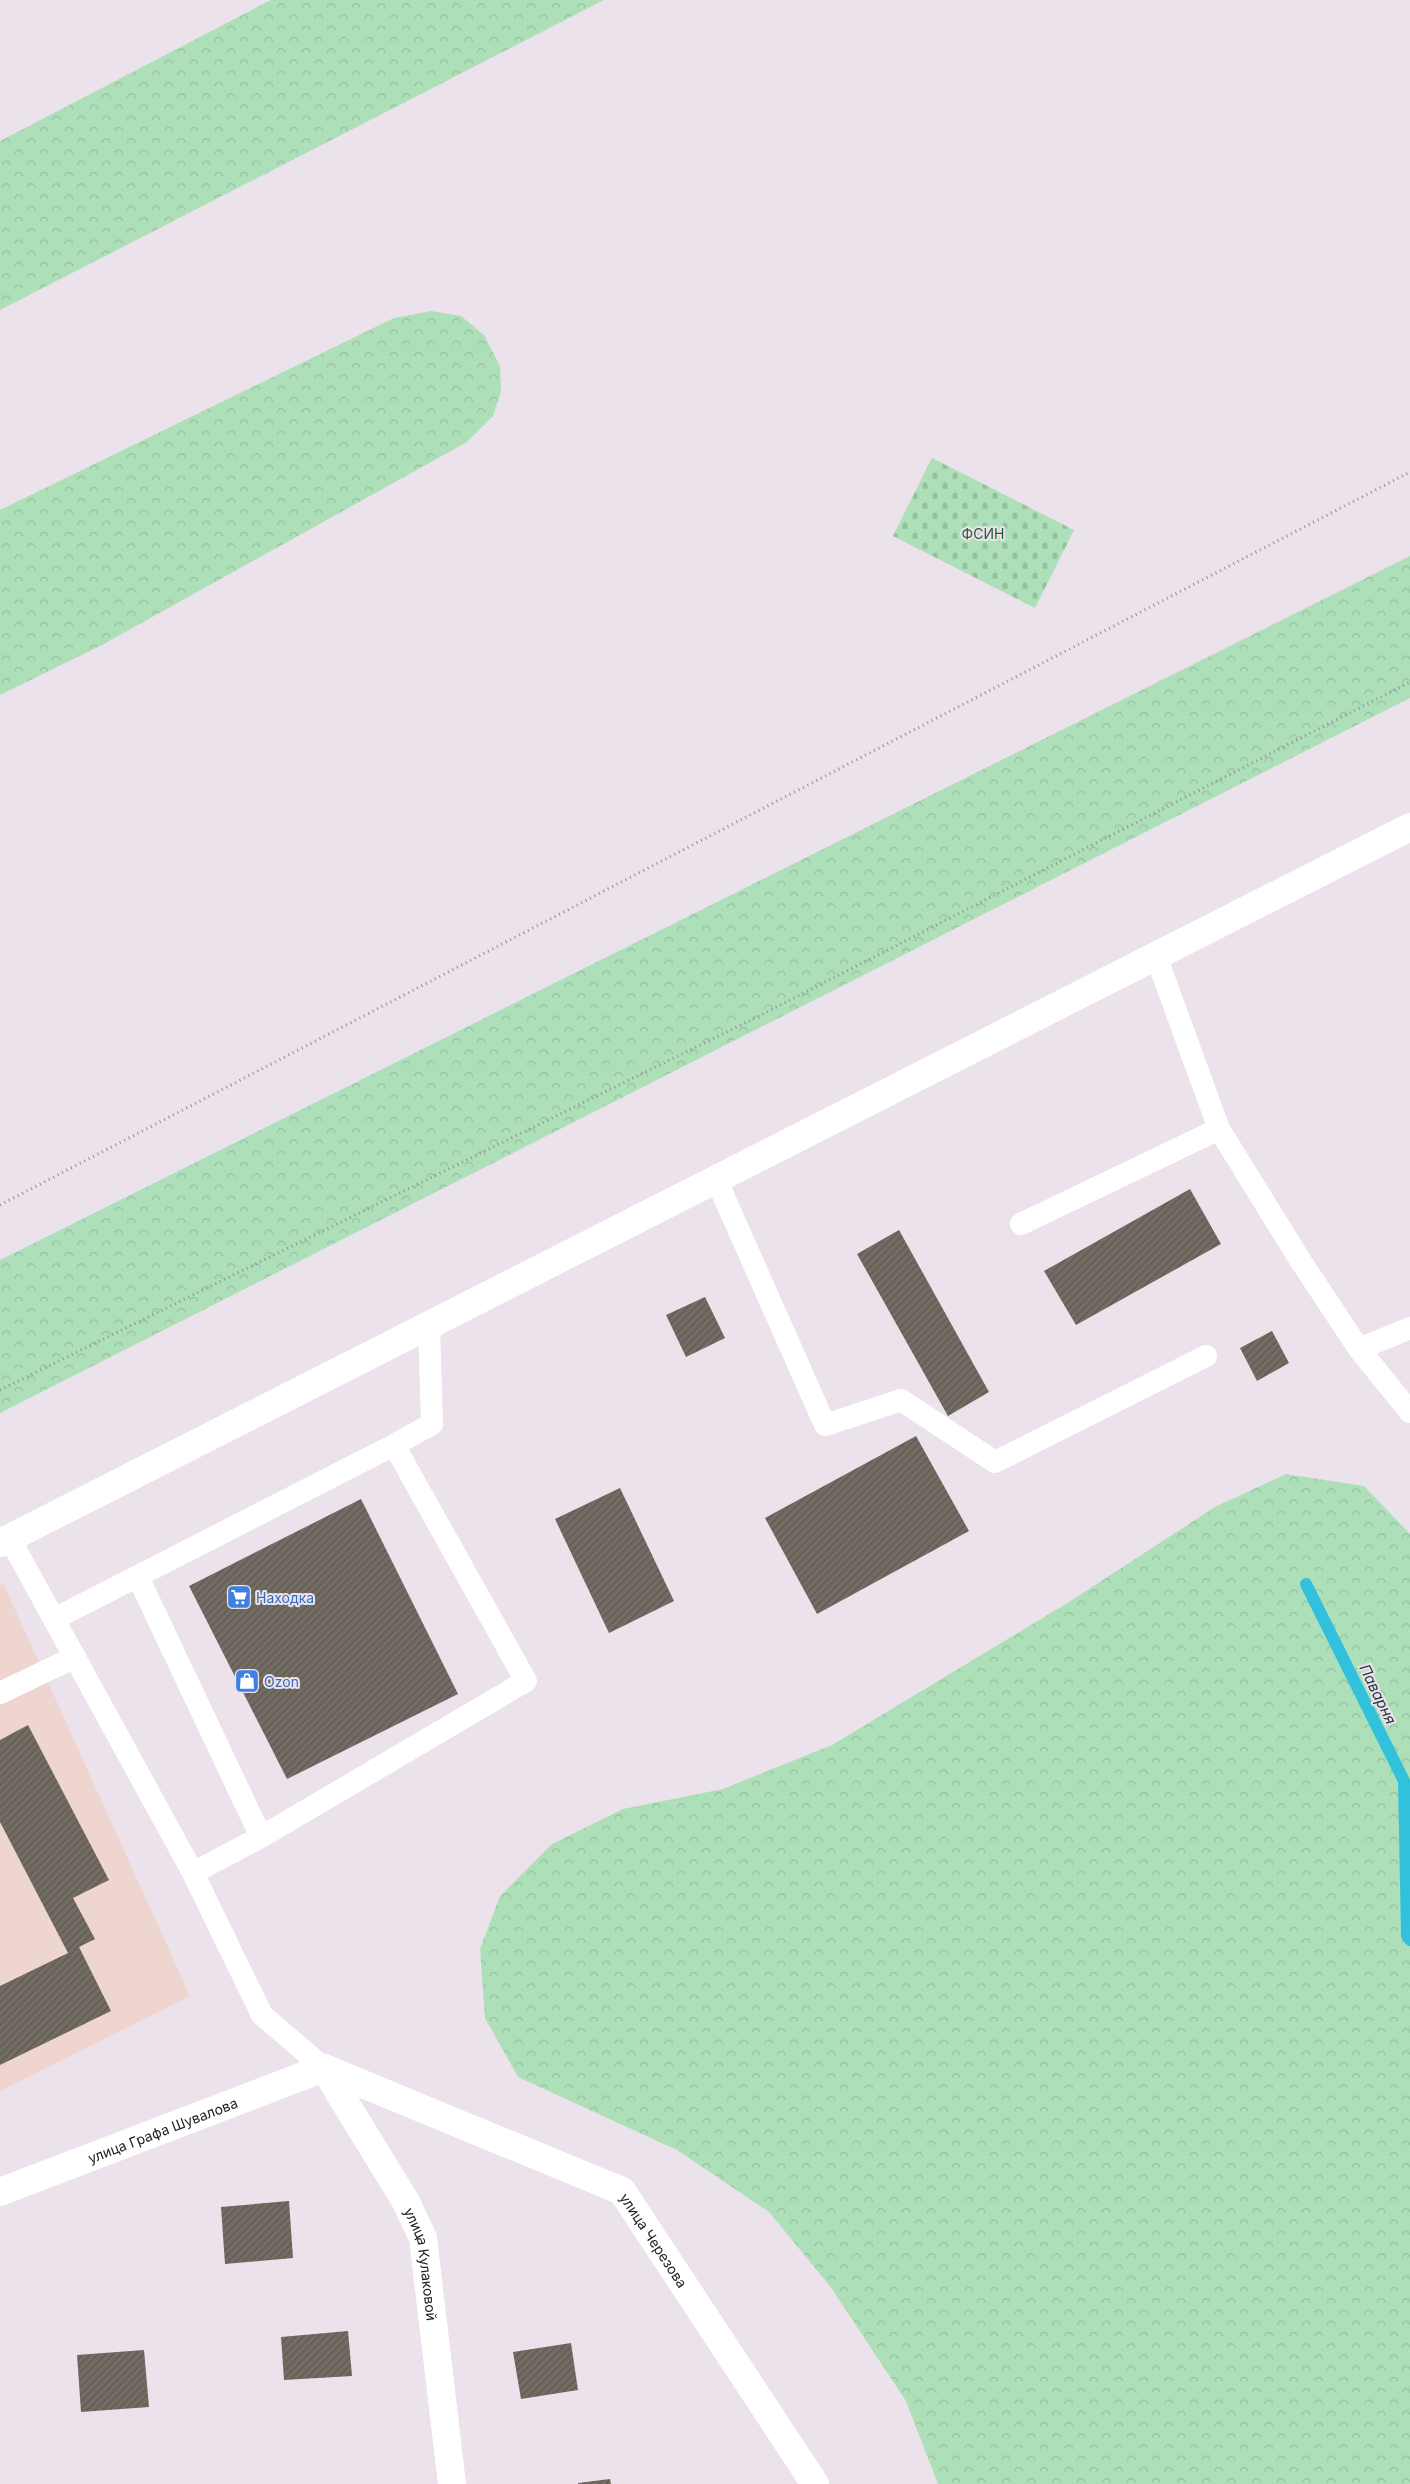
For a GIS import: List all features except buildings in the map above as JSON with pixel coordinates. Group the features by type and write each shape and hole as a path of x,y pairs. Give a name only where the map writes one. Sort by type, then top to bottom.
{"street":[{"path":"5,1541 1410,827"},
{"name":"улица Графа Шувалова","path":"0,2192 324,2068"},
{"name":"улица Кулаковой","path":"324,2068 406,2202 423,2238 452,2484"},
{"name":"улица Черезова","path":"324,2068 622,2191 814,2484"}],"lane":[{"path":"1156,956 1219,1129 1300,1260 1359,1349 1410,1412"},
{"path":"1021,1224 1219,1129"},
{"path":"716,1179 824,1425 901,1400 995,1462 1206,1356"},
{"path":"54,1620 432,1424 429,1325"},
{"path":"1359,1349 1410,1328"},
{"path":"193,1873 261,1837 526,1681 394,1445"},
{"path":"5,1541 75,1657 193,1873 262,2015 324,2068"},
{"path":"138,1577 261,1837"},
{"path":"0,1694 75,1657"}],"path":[{"path":"0,1205 1410,472"},
{"path":"0,1390 759,1016 1410,682"}],"shaded area":[{"path":"3,1583 190,1996 0,2091 0,1585"}],"green space":[{"path":"271,0 604,0 0,310 0,141"},
{"path":"431,311 461,316 484,335 500,366 501,391 493,416 467,442 102,645 0,695 0,510 394,318"},
{"name":"ФСИН","path":"932,458 1074,530 1035,608 893,536"},
{"path":"1410,556 1410,698 0,1413 0,1260"},
{"path":"1286,1474 1364,1486 1410,1534 1410,2484 938,2484 906,2401 830,2286 769,2212 677,2150 518,2077 485,2018 480,1949 500,1896 552,1844 623,1809 723,1789 832,1745 1069,1602 1215,1507"}],"waterway":[{"name":"Паварня","path":"1306,1584 1404,1781 1407,1936 1410,1940"}],"place":[{"name":"Находка","path":"239,1597"},
{"name":"Ozon","path":"247,1681"}]}
